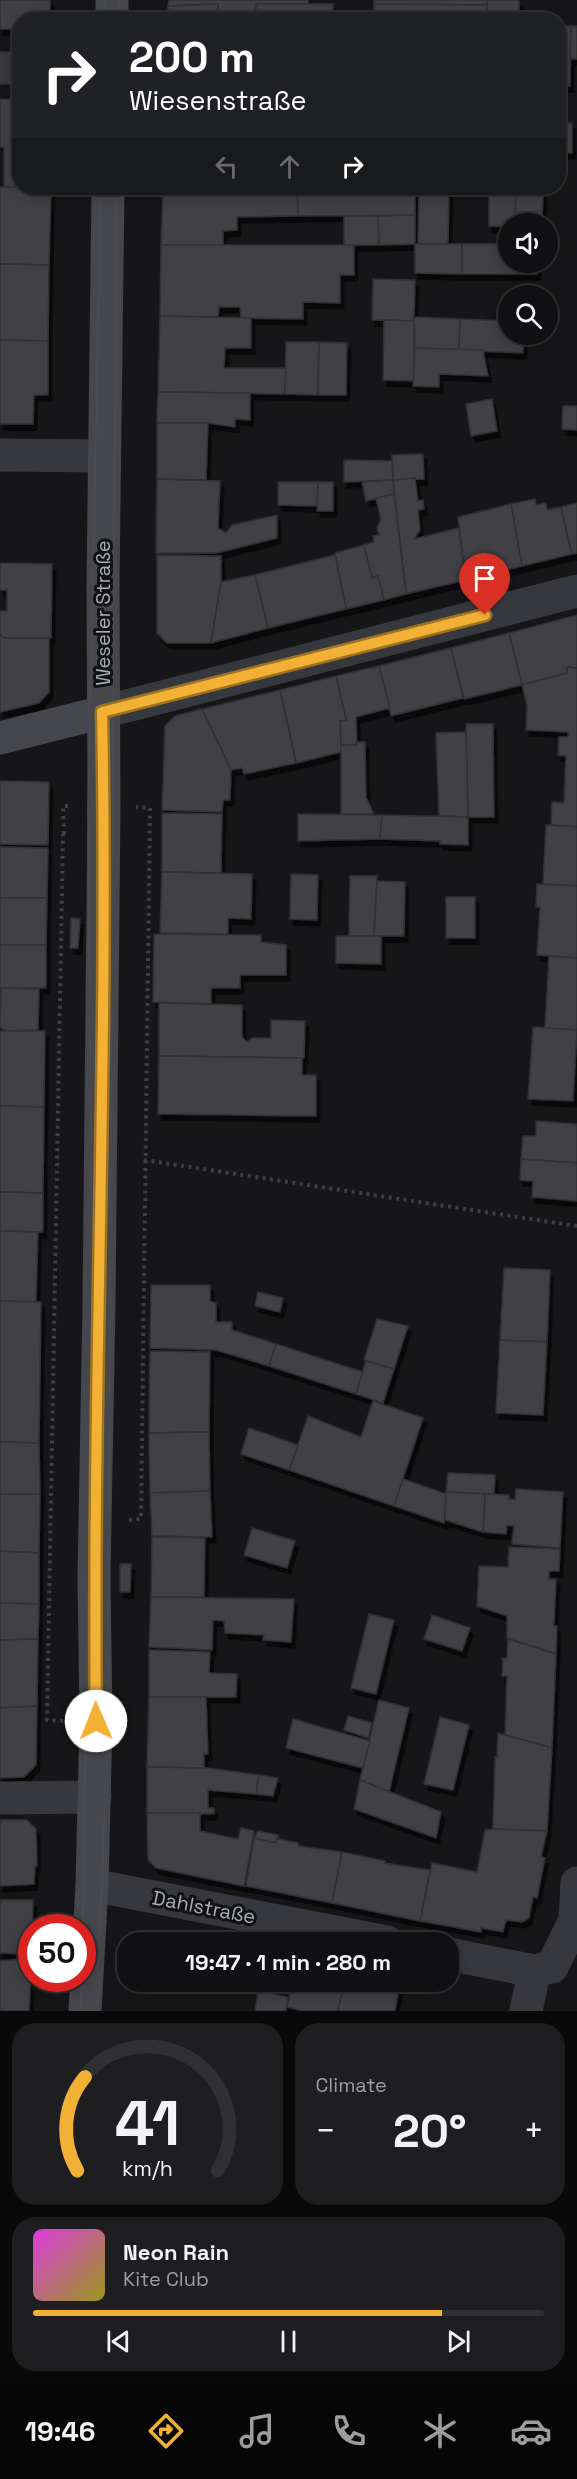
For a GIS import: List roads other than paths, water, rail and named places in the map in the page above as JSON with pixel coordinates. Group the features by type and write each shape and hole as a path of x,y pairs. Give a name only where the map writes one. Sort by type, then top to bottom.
{"main road":[{"name":"Weseler Straße","path":"85,2011 92,1885 96,1721 94,1566 104,807 102,712 108,195"},
{"path":"0,738 102,712"}],"street":[{"path":"0,455 104,456"},
{"path":"102,712 577,591"},
{"path":"0,1798 95,1797"},
{"path":"459,1956 534,1971 552,1966 575,1920 577,1883"},
{"name":"Dahlstraße","path":"92,1885 335,1932"},
{"path":"526,2011 534,1971"}],"tram line":[{"path":"105,0 105,12"},
{"path":"119,12 120,0"},
{"path":"83,1914 93,1345 88,807 101,195"},
{"path":"97,2011 108,1721 116,195"},
{"path":"80,2011 81,1992"}]}
